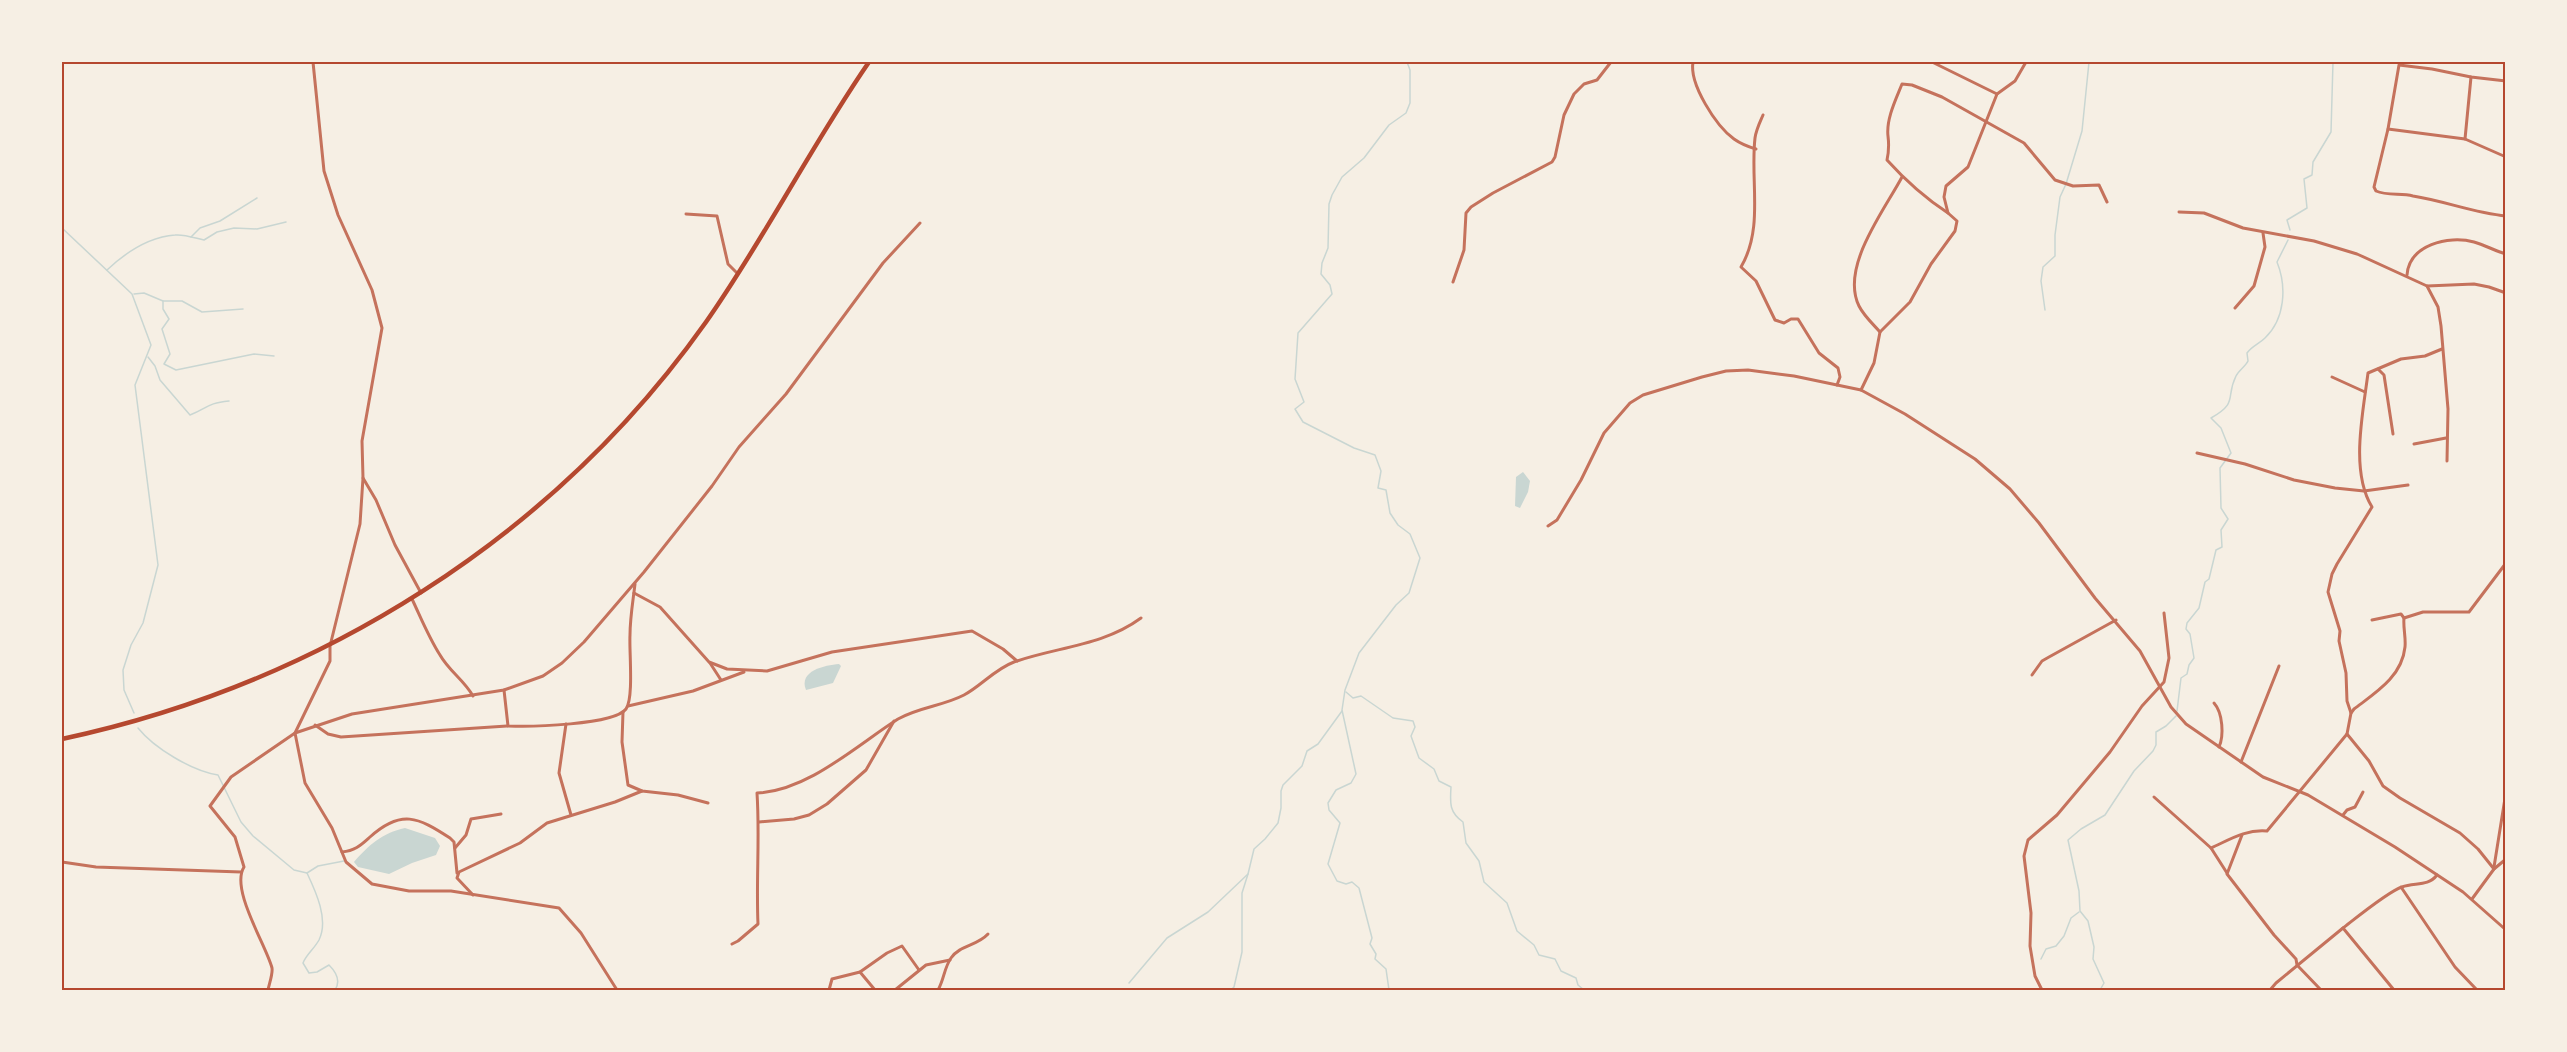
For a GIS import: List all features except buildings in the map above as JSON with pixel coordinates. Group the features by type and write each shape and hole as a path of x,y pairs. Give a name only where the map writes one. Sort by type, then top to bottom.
{"main road":[{"path":"62,739 133,723 189,705 246,684 330,646 412,599 518,523 602,445 679,357 738,273 869,62"}],"street":[{"path":"313,62 324,171 338,215 372,290 382,328 362,441 363,477 360,524 330,646 330,661 295,733 305,783 332,828 346,862 372,884 409,891 451,891 559,908 581,933 618,990"},
{"path":"1453,282 1464,250 1466,213 1493,194 1556,158 1564,115 1574,94 1584,84 1597,80 1611,62"},
{"path":"1693,62 1691,69 1698,89 1712,113 1733,138 1756,149"},
{"path":"1932,62 1997,94"},
{"path":"1948,213 1944,190 1968,167 1997,94 2015,81 2026,62"},
{"path":"2505,81 2399,65 2388,129 2374,188 2383,194 2414,196 2451,203 2483,214 2505,216"},
{"path":"2465,140 2471,77"},
{"path":"1861,390 1874,363 1880,332 1910,302 1931,264 1955,231 1957,221 1926,199 1887,160 1890,142 1887,135 1893,105 1902,84 1912,85 1942,97 2024,143 2055,180 2073,186 2099,185 2107,202"},
{"path":"1763,115 1755,137 1755,222 1748,255 1741,267 1756,281 1775,320 1784,323 1791,319 1798,319 1819,353 1838,368 1840,377 1837,385"},
{"path":"2388,129 2465,140 2505,157"},
{"path":"1880,332 1858,304 1853,279 1861,249 1902,177"},
{"path":"2180,212 2204,213 2263,233 2314,241 2357,254 2427,286 2474,284 2505,293"},
{"path":"686,214 717,216 728,264 738,273"},
{"path":"268,990 273,970 251,921 241,872 244,867 236,837 210,806 231,777 295,733 315,725 352,714 504,690 543,676 562,663 584,642 636,582 712,486 739,447 786,394 883,263 920,223"},
{"path":"2235,308 2254,286 2265,247 2263,233"},
{"path":"2407,275 2407,267 2416,253 2435,243 2454,240 2473,242 2505,254"},
{"path":"2427,286 2438,307 2448,410 2447,461"},
{"path":"2211,849 2242,834 2256,830 2267,831 2347,734 2351,713 2347,701 2346,674 2339,641 2340,631 2328,592 2337,564 2372,507 2364,491 2361,478 2361,430 2368,373 2401,359 2425,356 2442,349"},
{"path":"2378,369 2384,375 2393,434"},
{"path":"1548,526 1557,520 1581,480 1604,433 1630,403 1643,395 1718,373 1748,370 1861,390 1905,414 1975,459 2000,479 2039,523 2088,590 2116,620 2140,651 2176,715 2263,777 2300,792 2343,815 2437,875 2472,899 2505,930"},
{"path":"2332,377 2365,392"},
{"path":"2414,444 2446,438"},
{"path":"2197,453 2245,464 2301,481 2364,491 2408,485"},
{"path":"363,477 421,593"},
{"path":"2404,618 2423,612 2469,612 2505,563"},
{"path":"315,725 328,734 341,737 566,724 597,720 623,712 628,706 631,679 630,635 636,582"},
{"path":"634,593 660,607 710,662 721,680"},
{"path":"412,599 439,654 449,668 465,682 473,696"},
{"path":"2042,990 2035,976 2030,946 2031,913 2025,856 2028,840 2057,815 2119,740 2142,706 2160,687 2169,658 2164,613"},
{"path":"2351,713 2362,702 2384,688 2405,648 2404,618 2401,614 2372,620"},
{"path":"732,944 758,924 755,904 759,869 757,793 776,790 826,769 894,721 910,712 963,695 988,680 998,670 1017,661 1095,641 1124,629 1141,618"},
{"path":"2032,675 2049,657 2116,620"},
{"path":"710,662 727,669 745,672 767,671 832,652 972,631 1003,649 1017,661"},
{"path":"2241,762 2279,666"},
{"path":"628,706 693,691 745,672"},
{"path":"504,690 508,726"},
{"path":"2214,703 2219,708 2222,734 2219,747"},
{"path":"623,712 622,742 627,780 631,787 708,803"},
{"path":"759,822 794,819 809,815 827,804 866,770 894,721"},
{"path":"566,724 559,773 571,815"},
{"path":"2347,734 2370,761 2383,786 2460,833 2478,849 2494,869"},
{"path":"457,873 520,843 540,826 642,791"},
{"path":"2343,815 2347,810 2355,807 2363,792"},
{"path":"2494,869 2505,792"},
{"path":"2154,797 2211,849 2227,874 2274,935 2296,959 2297,965 2321,990"},
{"path":"455,848 466,835 471,819 501,814"},
{"path":"342,852 358,848 389,822 409,817 419,820 450,838 455,848 457,878 474,895"},
{"path":"2227,874 2242,834"},
{"path":"2472,899 2494,869 2505,859"},
{"path":"62,862 96,867 241,872"},
{"path":"2270,990 2343,928 2401,887 2425,884 2437,875"},
{"path":"2401,887 2455,967 2477,990"},
{"path":"2343,928 2394,990"},
{"path":"938,990 950,960 960,949 975,944 988,934"},
{"path":"830,990 832,979 860,972 887,953 902,946 919,970"},
{"path":"894,990 930,963 950,960"},
{"path":"860,972 875,990"}],"shaded area":[{"path":"1523,472 1530,481 1528,492 1520,508 1515,506 1516,477"},
{"path":"839,664 841,666 833,683 806,690 806,678 814,670"},
{"path":"405,828 435,838 440,846 436,855 389,874 358,867 354,862 376,840"}],"waterway":[{"path":"1389,990 1386,969 1375,959 1376,954 1370,944 1372,938 1359,888 1352,882 1346,884 1337,881 1328,864 1340,823 1329,810 1328,803 1336,790 1351,783 1356,774 1342,710 1345,690 1359,653 1396,605 1409,593 1420,558 1410,534 1398,525 1390,513 1386,490 1378,488 1381,471 1375,455 1354,448 1303,422 1295,409 1304,402 1295,379 1298,333 1332,294 1330,285 1321,274 1322,263 1328,248 1329,204 1332,195 1342,177 1364,158 1389,125 1406,113 1410,103 1410,70 1407,62"},
{"path":"2045,310 2041,281 2043,267 2055,256 2060,197 2082,131 2089,62"},
{"path":"2290,230 2287,220 2307,208 2304,179 2312,175 2313,162 2331,132 2333,62"},
{"path":"191,237 200,228 220,221 257,198"},
{"path":"107,270 138,247 165,236 182,235 204,240 217,232 234,228 257,229 286,222"},
{"path":"62,228 132,294 151,345 135,385 158,565 143,623 131,645 123,670 124,690 134,713"},
{"path":"2177,711 2181,678 2187,674 2194,658 2190,634 2186,629 2187,623 2199,608 2216,550 2222,547 2221,530 2228,519 2221,508 2220,468 2231,453 2221,428 2211,418 2220,413 2228,403 2236,376 2248,361 2247,353 2265,338 2277,322 2283,292 2277,262 2288,240"},
{"path":"134,294 144,293 163,301 182,301 202,312 243,309"},
{"path":"163,301 163,309 169,319 162,329 170,354 164,364 176,370 254,354 274,356"},
{"path":"148,357 155,366 160,380 190,415 212,404 229,401"},
{"path":"1346,692 1353,698 1361,696 1393,718 1413,721 1415,727 1411,736 1419,758 1434,769 1439,781 1451,787 1451,807 1455,815 1463,822 1466,843 1479,861 1484,882 1507,903 1517,931 1534,945 1539,955 1555,959 1561,971 1576,978 1578,985 1584,990"},
{"path":"1129,983 1167,938 1208,912 1248,874 1254,849 1278,823 1283,785 1302,766 1307,751 1318,744 1342,711"},
{"path":"2100,990 2104,983 2093,959 2094,947 2088,921 2080,911 2079,891 2068,840 2081,829 2105,815 2134,771 2153,751 2156,745 2156,732 2176,716"},
{"path":"138,728 154,743 185,764 218,775 241,822 253,836 294,870 307,873 320,906 323,924 319,940 303,963 309,973 317,972 329,965 337,977 338,983 335,990"},
{"path":"307,873 318,866 344,861"},
{"path":"1231,990 1234,987 1242,952 1242,893 1248,874"},
{"path":"2041,959 2046,949 2056,946 2064,936 2071,918 2079,912"}]}
